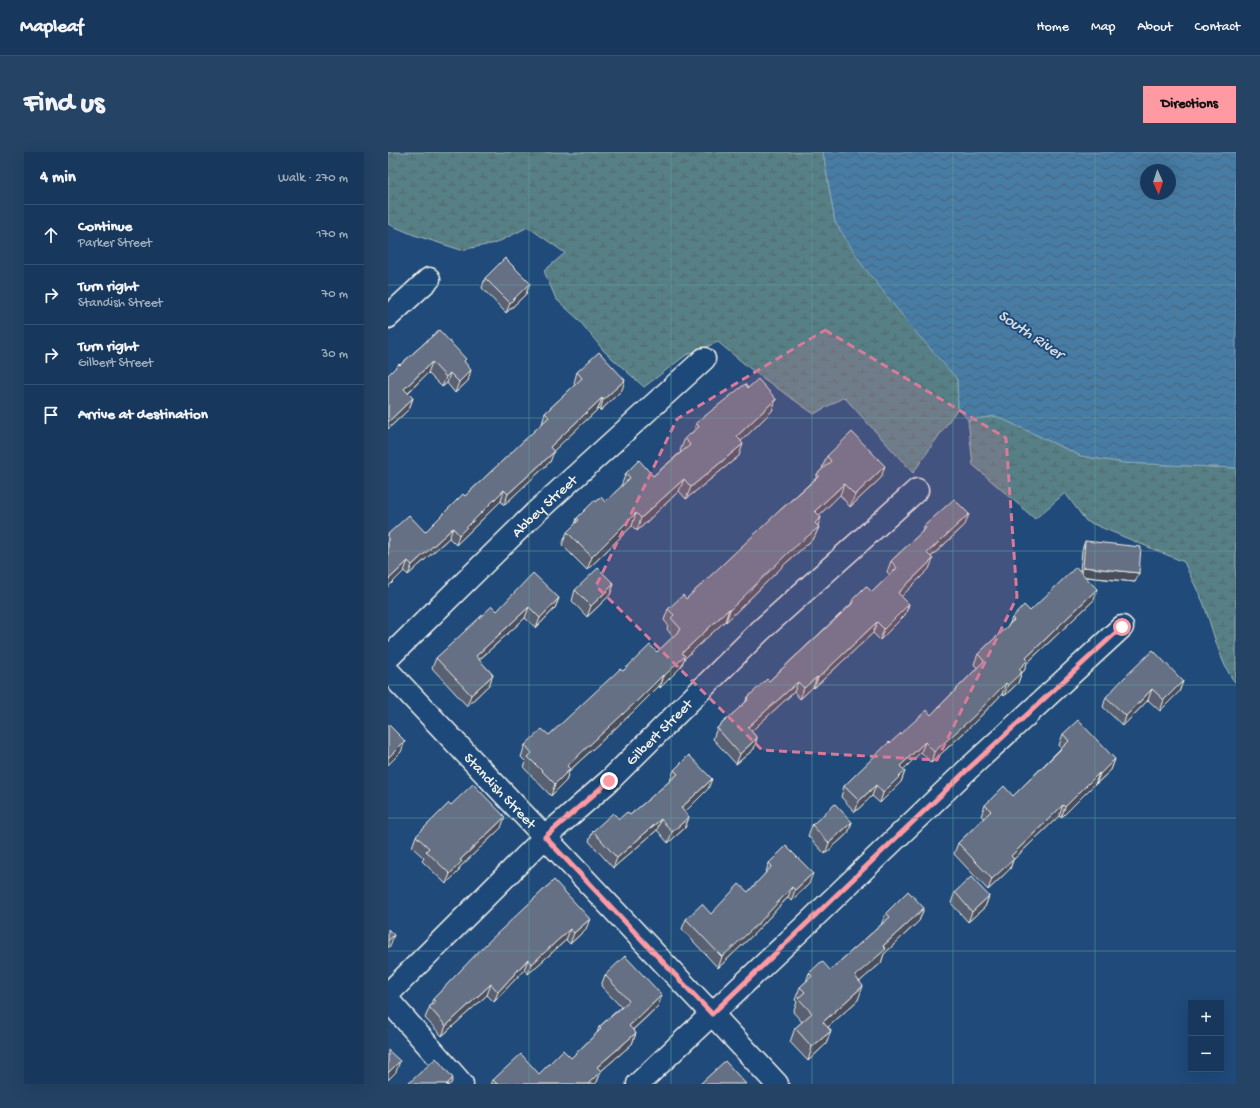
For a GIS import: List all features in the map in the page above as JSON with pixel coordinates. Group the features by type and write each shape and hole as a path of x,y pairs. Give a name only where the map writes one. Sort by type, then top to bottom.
{"street":[{"path":"388,317 429,279"},
{"name":"Abbey Street","path":"388,658 536,512 704,359"},
{"name":"Gilbert Street","path":"388,994 545,837 609,781 760,631 917,490"},
{"path":"638,1084 966,771 1122,627"},
{"name":"Standish Street","path":"388,671 777,1084"},
{"path":"388,1000 462,1084"}],"highlighted area":[{"path":"825,330 1006,438 1017,597 937,760 762,750 596,586 677,419"}],"green space":[{"path":"388,152 823,152 835,222 957,379 958,408 913,473 844,397 814,414 753,371 718,342 686,355 644,387 604,351 578,319 556,299 544,271 565,253 528,227 496,243 461,250 414,235 388,224"},
{"path":"996,416 1081,456 1125,463 1236,468 1236,683 1221,656 1203,602 1184,562 1086,521 1065,493 1035,519 973,465 968,420"}],"water":[{"name":"South River","path":"823,152 1236,152 1236,468 1125,463 1081,456 996,416 968,420 958,408 957,379 913,329 863,266 835,222"}],"building":[{"path":"505,258 530,283 510,303 485,278"},
{"path":"439,330 466,359 464,361 471,370 459,382 450,373 446,377 432,362 404,389 413,398 388,422 388,375"},
{"path":"599,352 625,380 603,400 602,398 550,447 554,452 508,494 504,490 459,535 453,528 412,565 408,561 388,580 388,534 409,515 425,532 463,494 465,496 549,417 545,413 582,378 577,372"},
{"path":"758,379 776,399 737,436 743,444 691,487 684,479 641,518 636,513 592,557 567,532 579,520 577,518 595,500 596,502 601,497 605,502 630,478 626,473 639,460 653,476 690,445 685,438 699,427 696,423 745,384 748,388"},
{"path":"852,432 885,466 855,495 844,484 815,511 821,517 815,523 819,527 790,551 730,610 729,609 682,653 685,656 567,766 570,769 555,784 528,757 532,753 525,745 542,729 549,735 620,669 623,671 650,645 657,652 681,629 671,618 674,615 668,609 683,595 686,599 778,512 819,476 817,474 831,461 827,456"},
{"path":"954,499 969,514 927,553 933,559 898,593 909,604 884,629 877,622 818,678 817,677 804,688 798,682 748,727 757,738 740,754 717,728 748,700 747,698 767,679 769,681 855,601 853,599 866,586 872,592 897,568 891,561 926,528 924,526"},
{"path":"1085,541 1141,547 1139,573 1083,567"},
{"path":"1076,567 1097,589 1026,658 1028,660 1019,669 1022,672 1008,685 1006,683 973,717 934,752 925,742 900,766 905,771 883,793 876,785 859,801 844,786 889,742 890,743 927,710 931,715 984,661 978,654 1014,620 1012,618 1024,605 1030,611"},
{"path":"598,568 614,584 591,606 575,590"},
{"path":"533,573 559,598 540,618 529,607 476,656 493,675 471,695 436,658 492,606 497,611"},
{"path":"1153,650 1183,681 1164,700 1152,689 1126,716 1106,697"},
{"path":"1078,720 1115,759 1065,807 1063,805 1011,856 1014,859 992,879 958,843 991,811 985,805 1004,786 1013,796 1069,741 1063,734"},
{"path":"388,724 405,741 388,758"},
{"path":"689,755 712,779 681,808 689,817 672,832 661,819 617,858 593,831 613,813 619,819 627,812 630,815 678,774 674,770"},
{"path":"473,784 505,817 460,860 462,861 450,874 426,851 429,848 416,836 449,803 451,805"},
{"path":"835,804 852,822 829,843 812,825"},
{"path":"786,846 813,873 795,890 792,887 759,923 722,957 686,919 702,904 711,914 739,884 748,892 772,866 769,863"},
{"path":"971,877 989,896 972,912 955,892"},
{"path":"554,880 590,919 574,933 570,929 532,964 528,959 498,992 491,984 446,1026 429,1007 435,1002 433,999 485,945"},
{"path":"908,891 924,908 883,946 886,949 855,976 863,986 823,1022 831,1031 812,1047 795,1028 812,1013 798,998 805,992 800,987 812,976 809,973 822,961 830,970 890,917 886,913"},
{"path":"388,929 394,935 388,941"},
{"path":"625,956 662,995 629,1026 636,1033 597,1067 601,1071 588,1084 497,1084 493,1080 521,1054 539,1074 563,1050 571,1058 601,1029 599,1027 629,1001 605,975"},
{"path":"388,1050 400,1061 388,1073"},
{"path":"436,1058 453,1078 447,1084 408,1084"},
{"path":"725,1061 746,1084 700,1084"}],"route":[{"path":"609,781 545,837 712,1014 966,771 1122,627"}]}
